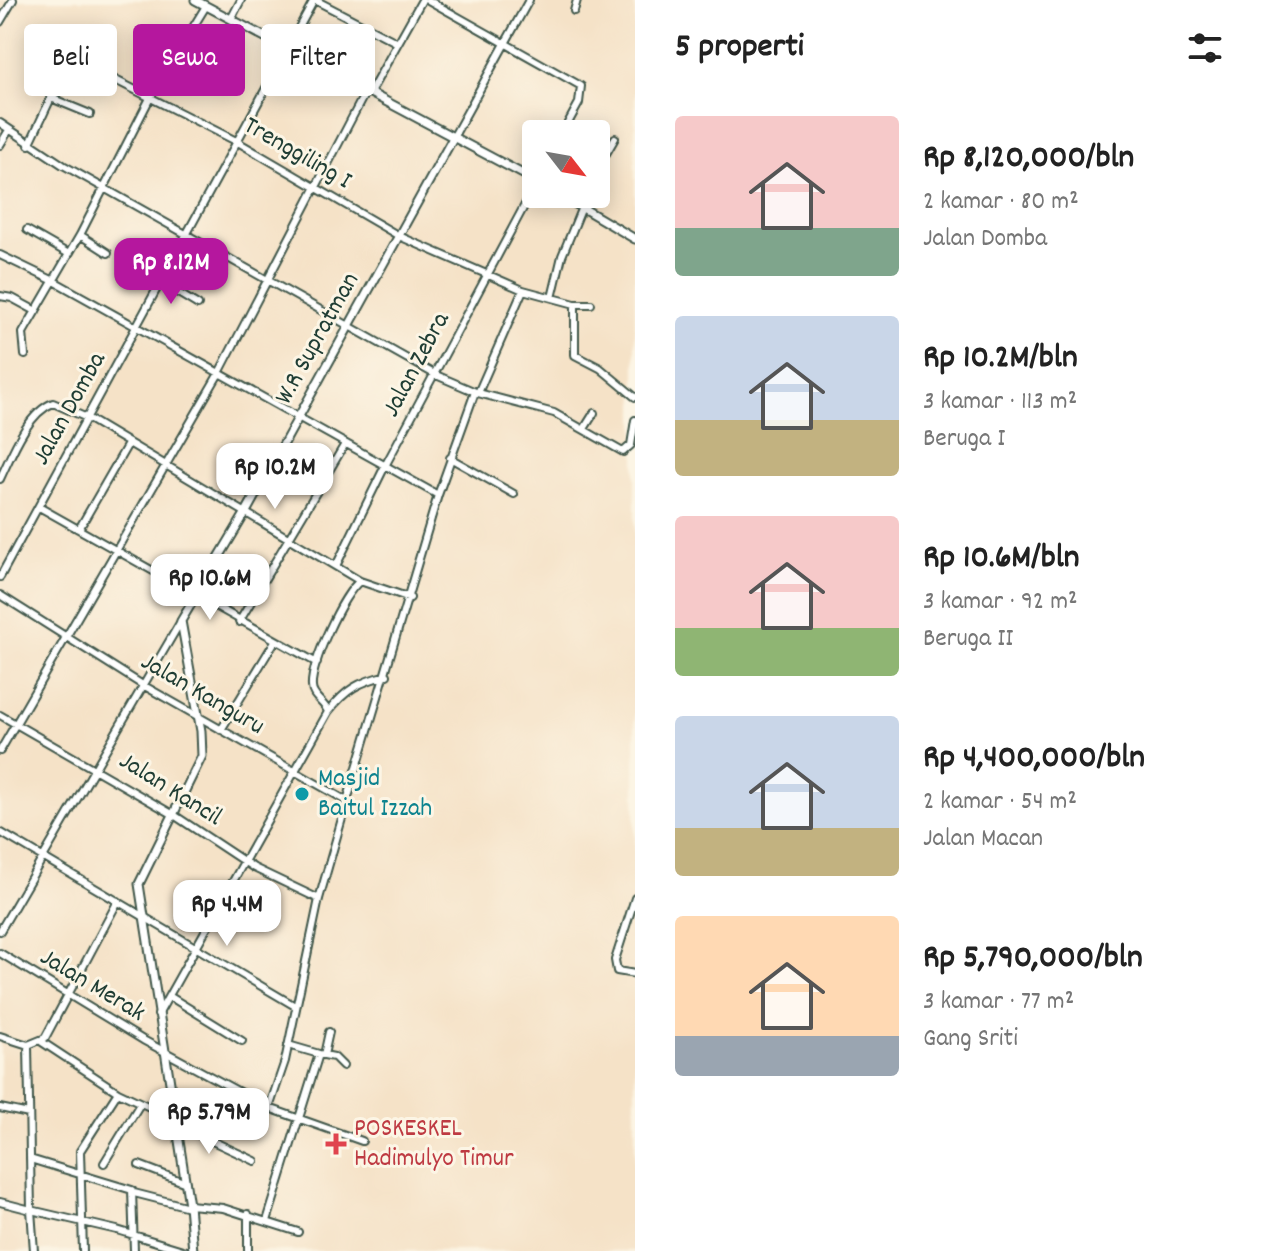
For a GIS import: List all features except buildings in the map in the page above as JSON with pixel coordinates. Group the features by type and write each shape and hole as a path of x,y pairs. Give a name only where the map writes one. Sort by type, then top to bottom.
{"street":[{"path":"0,22 13,0"},
{"path":"195,0 261,35"},
{"path":"231,19 241,0"},
{"path":"314,0 398,43"},
{"name":"Jalan Domba","path":"300,24 314,0"},
{"path":"375,80 425,0 579,84 581,96 569,120"},
{"path":"454,136 529,0"},
{"path":"574,11 577,0"},
{"path":"195,24 206,6"},
{"path":"375,93 522,174"},
{"name":"Jalan Domba","path":"0,577 137,330 261,95"},
{"path":"29,145 53,96"},
{"path":"25,355 23,333 80,235 151,96"},
{"name":"Trenggiling I","path":"151,96 236,141 399,236 523,290 575,304 591,304"},
{"path":"0,751 218,375 315,186 366,96"},
{"path":"51,98 90,114"},
{"path":"0,123 29,145 346,327 436,375 476,393 540,407 626,452 635,420"},
{"path":"0,145 9,130"},
{"name":"W.R Supratman","path":"181,621 246,512 454,136"},
{"path":"610,147 615,138"},
{"name":"Jalan Zebra","path":"336,566 385,466 522,208"},
{"path":"552,298 562,256 579,208"},
{"path":"583,208 635,239"},
{"path":"27,230 69,254"},
{"path":"80,235 108,253"},
{"path":"0,255 54,281 438,495"},
{"path":"160,282 198,305"},
{"path":"269,1108 288,1045 319,899 438,495 476,393 523,290"},
{"path":"0,296 12,298 36,311"},
{"path":"575,304 575,355 600,368 635,397"},
{"path":"0,479 14,448 44,407 53,403 87,418 360,581 410,598"},
{"path":"584,429 594,413"},
{"path":"79,529 128,444"},
{"path":"239,622 345,444"},
{"path":"450,458 514,494"},
{"path":"39,507 239,622 317,663"},
{"path":"328,712 311,689 317,663 348,594 360,581"},
{"name":"Jalan Kanguru","path":"0,595 141,684 347,801"},
{"path":"0,931 96,769 141,684 181,621"},
{"path":"181,621 198,714 202,756 139,884 186,1183 193,1251"},
{"path":"221,730 275,641"},
{"path":"158,1015 328,712 342,694 357,682 387,675"},
{"name":"Jalan Kancil","path":"0,715 174,815 246,862 319,899"},
{"path":"0,832 295,1006"},
{"path":"635,898 615,960 617,971 635,974"},
{"path":"42,1042 118,901"},
{"name":"Jalan Merak","path":"0,953 165,1051 269,1108 362,1141"},
{"path":"169,996 242,1041"},
{"path":"267,1221 329,1032"},
{"path":"0,1036 28,1045 42,1042 118,1092 255,1161"},
{"path":"28,1045 34,1251"},
{"path":"288,1045 337,1059 343,1066"},
{"path":"83,1251 80,1155 83,1145 118,1092"},
{"path":"104,1163 140,1104"},
{"path":"0,1108 29,1114"},
{"path":"30,1159 129,1188 134,1193 189,1206 248,1214 298,1232"},
{"path":"139,1165 186,1183"},
{"path":"134,1193 134,1251"},
{"path":"0,1202 132,1234 186,1251"},
{"path":"248,1214 248,1251"}],"place":[{"name":"Masjid Baitul Izzah","path":"302,794"},
{"name":"POSKESKEL Hadimulyo Timur","path":"336,1144"}]}
